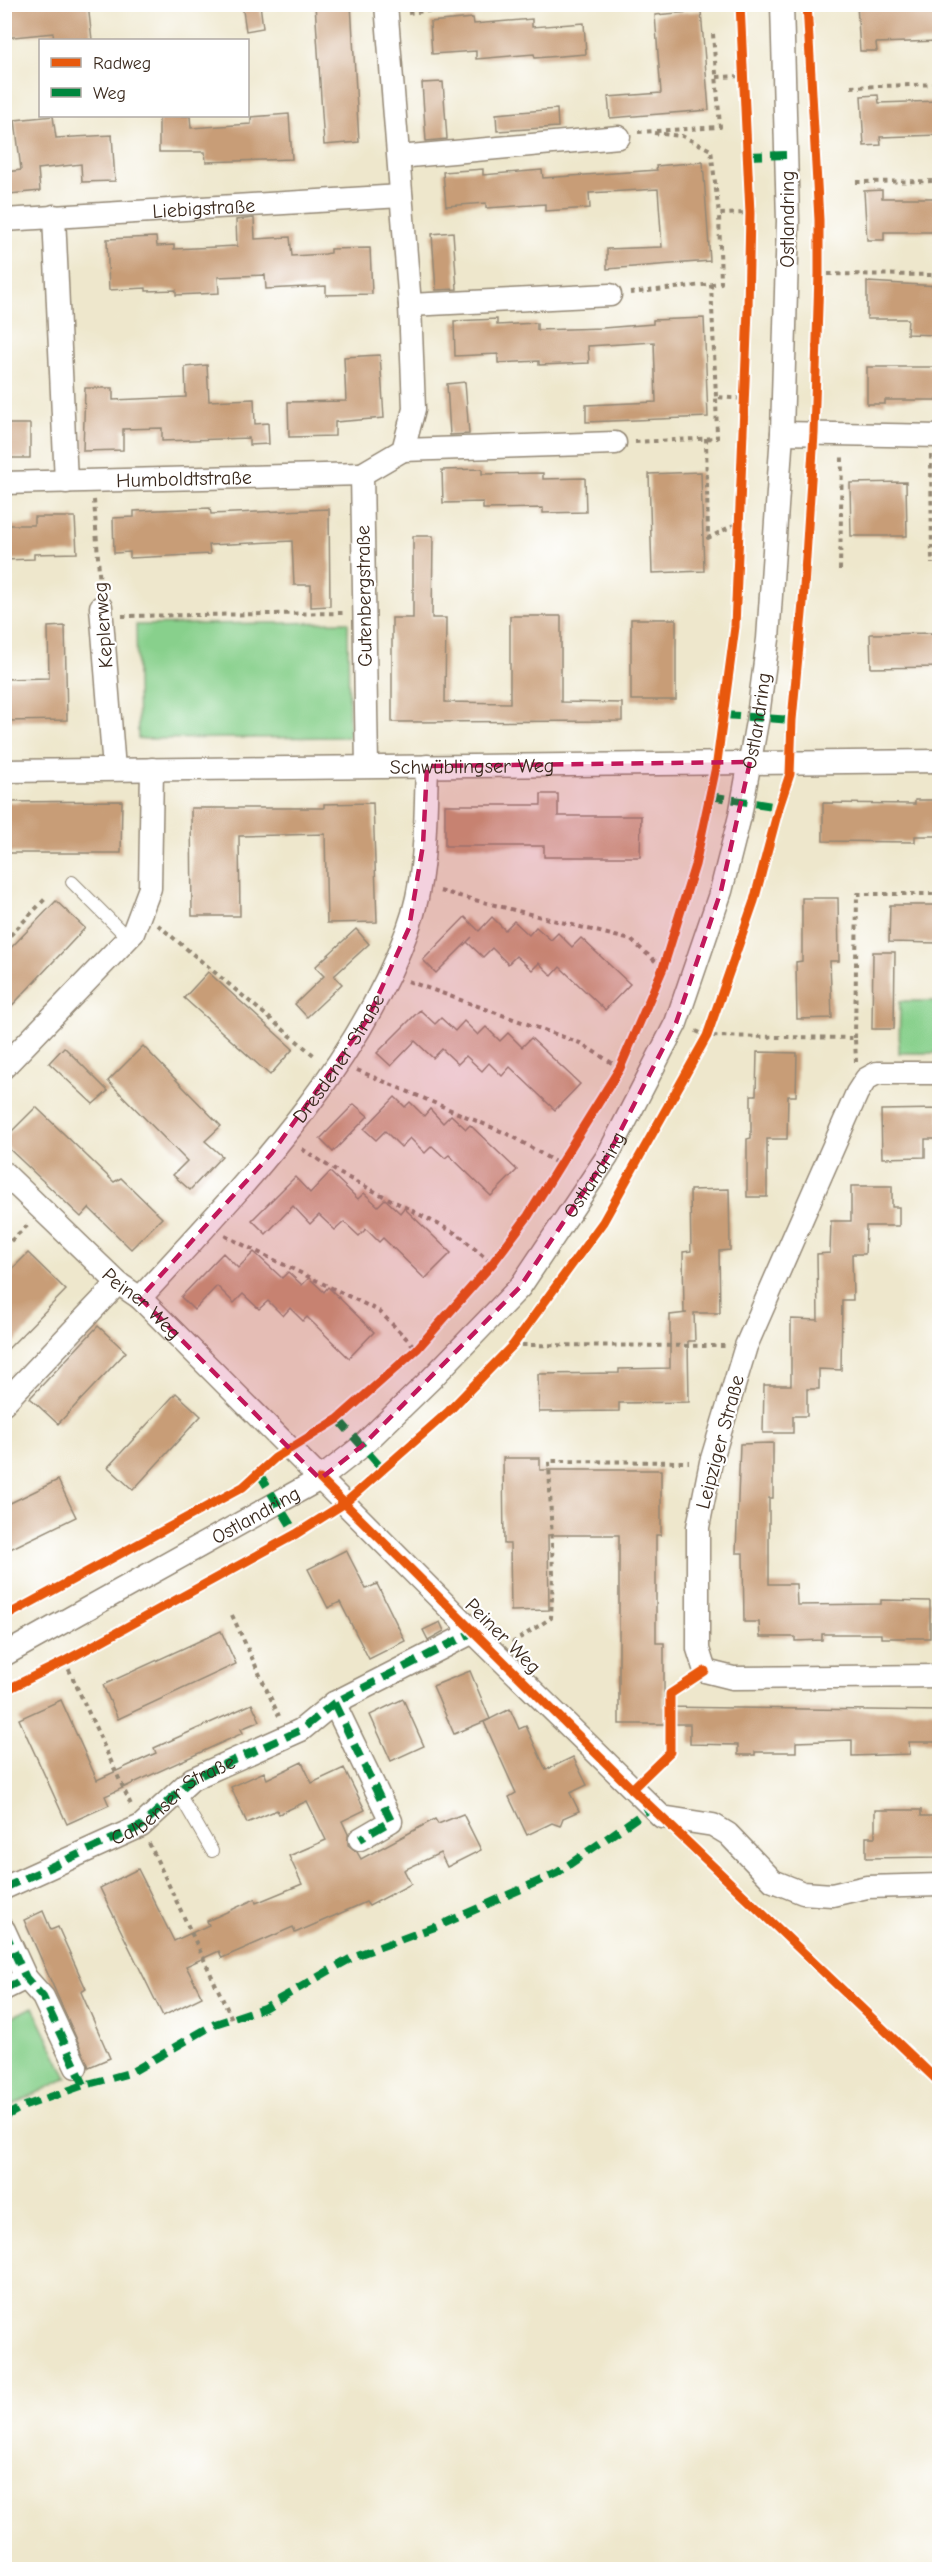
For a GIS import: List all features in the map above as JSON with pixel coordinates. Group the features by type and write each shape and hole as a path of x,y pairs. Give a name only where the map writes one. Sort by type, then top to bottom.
{"street":[{"name":"Ostlandring","path":"4,1655 320,1479 362,1446 520,1287 607,1157 676,1023 721,891 740,816 768,639 782,433 788,221 782,4"},
{"path":"386,10 410,305 414,409 403,450"},
{"path":"399,157 619,137"},
{"name":"Liebigstraße","path":"4,219 401,196"},
{"path":"54,216 66,482"},
{"path":"410,305 610,295"},
{"path":"782,433 935,436"},
{"path":"362,474 403,450 615,443"},
{"name":"Humboldtstraße","path":"4,483 362,474"},
{"name":"Gutenbergstraße","path":"362,474 366,766"},
{"name":"Keplerweg","path":"101,612 114,769"},
{"name":"Schwüblingser Weg","path":"4,771 939,761"},
{"name":"Dresdener Straße","path":"140,1298 272,1153 367,1020 409,928 419,886 427,766"},
{"path":"4,1067 133,933 150,888 152,769"},
{"name":"Leipziger Straße","path":"939,1072 877,1073 866,1079 857,1093 747,1346 711,1462 698,1527 698,1649 705,1671 733,1677 939,1676"},
{"name":"Peiner Weg","path":"4,1173 118,1283 140,1298 473,1632 662,1817 713,1825 728,1834 773,1881 803,1893 832,1895 867,1887 939,1885"},
{"path":"4,1403 118,1283"},
{"name":"Calbenser Straße","path":"4,1888 141,1826 192,1779 301,1730 334,1703 473,1632"},
{"path":"334,1703 391,1821 360,1839"},
{"path":"4,1930 26,1978 43,1997 76,2067"},
{"path":"4,1989 26,1978"}],"lane":[{"path":"72,882 128,938"},
{"path":"178,1792 212,1851"}],"path":[{"path":"386,10 496,4"},
{"path":"619,137 643,131 720,127 713,34"},
{"path":"717,77 744,76"},
{"path":"851,87 939,84"},
{"path":"610,295 721,283 719,214 711,150 682,136 643,131"},
{"path":"856,182 939,181"},
{"path":"719,214 750,213"},
{"path":"819,274 939,275"},
{"path":"615,443 717,438 711,284"},
{"path":"716,397 745,399"},
{"path":"840,570 842,434"},
{"path":"932,564 935,436"},
{"path":"706,438 708,538 740,522"},
{"path":"101,612 364,613"},
{"path":"419,886 631,940 663,968"},
{"path":"857,1093 855,1038 857,894 939,894"},
{"path":"4,942 47,897"},
{"path":"141,911 334,1066 512,1136 560,1165"},
{"path":"388,974 580,1043 620,1068"},
{"path":"676,1023 707,1036 855,1038"},
{"path":"283,1137 339,1173 459,1235 492,1264"},
{"path":"4,1247 43,1210"},
{"path":"206,1226 379,1311 417,1349"},
{"path":"513,1345 747,1346"},
{"path":"496,1654 551,1618 553,1575 549,1461 711,1462"},
{"path":"232,1616 289,1736"}],"highlighted area":[{"path":"750,762 721,891 676,1023 607,1157 520,1287 362,1446 320,1479 140,1298 272,1153 367,1020 409,928 423,845 427,766"}],"green space":[{"path":"348,622 349,737 138,739 136,625"},
{"path":"900,1001 939,1001 939,1053 899,1053"},
{"path":"33,2007 67,2078 5,2109 5,2020"}],"building":[{"path":"4,4 88,4 92,39 54,39 53,33 4,38"},
{"path":"242,4 260,4 263,28 246,31"},
{"path":"315,4 351,4 359,142 324,145"},
{"path":"857,4 874,4 875,9 939,7 939,41 876,43 877,51 860,51"},
{"path":"701,11 709,110 610,118 608,97 661,93 655,15"},
{"path":"473,18 474,24 532,19 532,27 584,23 586,54 535,58 534,54 476,59 476,51 432,54 430,22"},
{"path":"443,82 447,139 426,141 422,83"},
{"path":"878,95 879,103 939,101 939,135 880,137 881,145 864,146 861,96"},
{"path":"557,109 558,127 497,131 496,114"},
{"path":"289,114 292,159 206,162 205,152 159,152 159,117 190,117 191,128 251,124 251,117"},
{"path":"53,117 56,138 112,135 115,181 82,182 81,164 38,169 40,191 9,194 6,172 21,170 15,120"},
{"path":"703,162 710,261 607,269 607,249 662,247 658,189 589,193 590,208 545,211 545,204 486,208 486,203 446,206 443,172 483,169 483,175 542,170 543,178 657,170 656,166"},
{"path":"882,190 882,198 939,198 939,232 884,232 884,240 867,240 864,191"},
{"path":"254,218 255,239 290,237 292,256 325,254 330,253 330,249 370,248 372,294 326,295 326,286 266,289 265,275 218,277 219,293 176,295 176,290 146,291 146,288 109,290 107,239 156,237 157,246 174,245 174,249 237,246 236,220"},
{"path":"453,232 457,289 436,290 432,234"},
{"path":"867,282 939,286 939,335 907,334 908,319 867,319"},
{"path":"704,318 708,417 586,422 586,405 656,402 654,342 588,346 589,363 539,365 539,361 498,363 498,354 455,356 454,321 497,319 497,325 537,323 537,330 603,328 653,324 653,320"},
{"path":"380,355 384,418 335,422 335,436 289,437 288,402 346,401 344,357"},
{"path":"207,365 209,401 254,399 255,424 268,423 269,444 249,445 249,438 162,441 162,428 123,429 123,450 83,451 85,388 113,388 113,400 186,397 185,367"},
{"path":"867,367 939,367 939,400 885,400 885,404 867,404"},
{"path":"465,382 469,434 450,435 447,384"},
{"path":"4,424 30,424 30,458 4,458"},
{"path":"482,469 482,474 543,473 543,479 585,478 586,512 543,513 543,508 483,509 483,502 443,503 442,470"},
{"path":"701,472 704,571 652,573 649,474"},
{"path":"906,482 907,536 851,536 850,483"},
{"path":"210,508 211,514 329,509 330,606 311,607 311,585 294,585 292,541 209,545 210,554 130,558 130,552 114,553 113,518 134,517 134,511"},
{"path":"34,517 75,517 77,553 34,554 34,559 4,560 4,525 34,525"},
{"path":"413,536 433,536 432,618 446,618 445,702 510,703 510,616 561,616 561,702 622,703 622,721 392,722 392,618 413,618"},
{"path":"631,619 676,619 676,700 631,700"},
{"path":"65,626 67,720 4,721 4,679 49,678 48,627"},
{"path":"939,633 939,667 871,668 870,634"},
{"path":"541,794 558,794 558,816 641,816 640,857 544,857 544,846 445,846 445,805 541,805"},
{"path":"915,800 939,800 939,836 915,836 915,842 823,841 823,803 915,804"},
{"path":"122,801 121,853 4,853 4,802"},
{"path":"373,803 377,922 327,923 325,834 239,836 240,916 192,916 191,808 324,808 324,804"},
{"path":"802,898 838,898 839,961 830,961 832,1018 797,1019 796,962 802,961"},
{"path":"56,901 85,928 4,1014 4,955"},
{"path":"890,905 939,905 939,943 889,942"},
{"path":"465,917 479,931 492,917 505,930 514,921 529,935 536,927 551,940 558,933 572,947 581,938 630,984 605,1010 560,967 552,976 539,963 532,970 516,956 508,964 492,948 483,957 467,942 436,973 423,960"},
{"path":"356,929 369,944 334,976 342,984 307,1017 295,1004 324,976 315,967"},
{"path":"873,952 895,952 894,1029 872,1029"},
{"path":"208,972 293,1049 270,1075 184,998"},
{"path":"420,1010 435,1024 441,1018 455,1031 464,1021 478,1035 486,1027 500,1041 508,1033 522,1047 531,1038 580,1084 555,1110 510,1067 502,1076 489,1063 482,1071 466,1056 458,1064 442,1049 433,1058 415,1041 391,1066 377,1053"},
{"path":"143,1046 221,1126 205,1141 222,1156 190,1190 173,1175 187,1161 108,1081"},
{"path":"64,1047 108,1091 93,1104 49,1063"},
{"path":"757,1052 797,1053 796,1096 788,1096 787,1139 767,1139 767,1197 747,1197 747,1139 751,1138 751,1095 756,1095"},
{"path":"395,1097 405,1107 410,1102 424,1116 430,1109 443,1123 451,1115 466,1129 470,1125 517,1170 491,1196 449,1155 445,1158 432,1146 425,1153 410,1138 401,1147 385,1131 376,1140 364,1129"},
{"path":"354,1104 368,1116 333,1152 320,1139"},
{"path":"36,1107 114,1182 121,1178 162,1218 131,1249 89,1208 81,1217 4,1144 4,1139"},
{"path":"939,1109 939,1139 925,1139 925,1157 882,1158 881,1110"},
{"path":"330,1172 358,1199 364,1193 378,1206 385,1199 400,1213 404,1208 451,1253 425,1279 383,1238 379,1242 366,1229 359,1236 344,1222 335,1230 319,1215 310,1224 293,1206 266,1234 252,1220 295,1177 310,1193"},
{"path":"851,1186 892,1186 892,1207 899,1207 899,1226 866,1226 865,1254 852,1254 853,1300 842,1300 841,1370 819,1369 819,1389 807,1389 807,1416 793,1416 793,1433 763,1433 764,1385 791,1385 791,1319 818,1320 817,1254 830,1253 831,1221 851,1221"},
{"path":"729,1189 730,1250 719,1251 720,1313 694,1313 695,1341 688,1341 689,1402 619,1403 619,1411 539,1412 538,1374 619,1373 619,1369 670,1368 670,1315 687,1313 684,1313 683,1252 691,1251 690,1190"},
{"path":"254,1252 282,1278 288,1272 302,1285 309,1278 324,1292 328,1287 374,1332 349,1358 307,1317 303,1321 290,1308 283,1316 268,1301 259,1309 243,1294 234,1303 217,1286 194,1310 181,1297 223,1253 238,1268"},
{"path":"28,1253 66,1290 4,1353 4,1277"},
{"path":"98,1326 126,1352 58,1424 30,1398"},
{"path":"176,1393 201,1416 133,1490 108,1467"},
{"path":"773,1443 773,1498 769,1498 769,1584 796,1584 797,1605 881,1604 881,1600 930,1601 930,1638 881,1638 881,1634 822,1634 822,1640 795,1641 795,1637 760,1637 759,1622 744,1622 743,1553 736,1553 740,1444"},
{"path":"503,1458 540,1458 540,1470 661,1470 661,1535 656,1535 656,1643 664,1643 664,1707 939,1711 939,1742 909,1742 910,1754 852,1756 852,1740 796,1742 796,1752 755,1752 755,1755 738,1755 738,1745 690,1744 690,1724 619,1724 619,1535 548,1535 549,1610 511,1611 510,1544 504,1544"},
{"path":"58,1480 76,1517 4,1552 4,1506"},
{"path":"346,1550 366,1589 377,1584 405,1641 369,1659 340,1602 328,1608 308,1569"},
{"path":"440,1622 444,1631 428,1640 423,1630"},
{"path":"221,1631 236,1664 118,1719 103,1685"},
{"path":"470,1671 490,1719 454,1734 433,1686"},
{"path":"403,1699 424,1746 391,1761 370,1715"},
{"path":"61,1700 97,1780 156,1753 154,1748 252,1704 260,1721 241,1729 243,1733 105,1796 109,1805 67,1824 19,1719"},
{"path":"510,1709 519,1729 526,1726 546,1770 573,1757 587,1785 570,1793 579,1811 563,1818 560,1826 552,1823 527,1835 509,1797 516,1793 484,1722"},
{"path":"302,1762 312,1783 344,1768 365,1810 342,1821 348,1834 348,1845 357,1852 361,1859 435,1819 438,1824 463,1814 481,1850 447,1867 440,1853 404,1870 411,1884 369,1906 366,1902 295,1933 293,1927 222,1958 219,1951 186,1966 202,1997 163,2016 100,1888 138,1869 174,1941 209,1925 207,1921 255,1899 256,1903 302,1884 289,1856 326,1840 307,1801 279,1814 277,1810 247,1823 231,1787 264,1772 267,1779"},
{"path":"875,1810 921,1810 921,1816 939,1816 939,1857 866,1858 866,1837 875,1837"},
{"path":"43,1911 51,1930 58,1927 86,1989 81,1992 110,2058 89,2067 24,1920"}],"marked path":[{"path":"748,156 787,155"},
{"path":"724,715 792,720"},
{"path":"710,796 779,807"},
{"path":"338,1419 384,1471"},
{"path":"259,1473 296,1534"},
{"path":"4,1888 141,1826 192,1779 301,1730 334,1703 473,1632"},
{"path":"334,1703 391,1821 360,1839"},
{"path":"4,2117 22,2107 84,2085 130,2073 215,2024 264,2008 355,1956 443,1924 557,1873 652,1807"},
{"path":"4,1930 26,1978 43,1997 84,2085"},
{"path":"4,1989 26,1978"}],"cycle path":[{"path":"4,1617 243,1487 275,1458 338,1419 417,1349 492,1264 528,1216 620,1068 663,968 695,865 717,762 735,627 750,213 740,4"},
{"path":"4,1691 65,1661 296,1534 345,1503 449,1411 513,1345 603,1222 707,1036 754,901 790,774 792,720 803,603 814,434 819,274 819,220 807,4"},
{"path":"320,1479 632,1789 940,2083"},
{"path":"632,1789 670,1752 670,1694 705,1671"}]}
